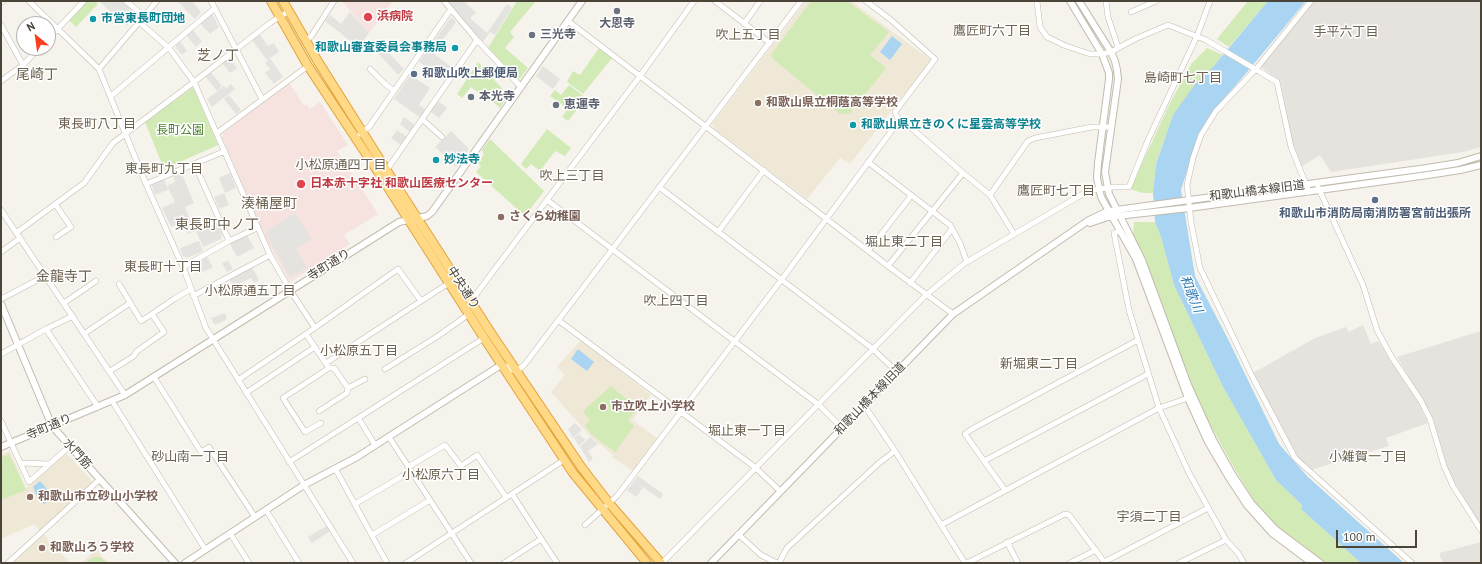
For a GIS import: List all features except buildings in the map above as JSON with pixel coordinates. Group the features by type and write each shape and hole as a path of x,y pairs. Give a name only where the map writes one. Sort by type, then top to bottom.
{"highway":[{"name":"中央通り","path":"272,1 308,66 355,137 417,218 471,302 582,468 609,503 661,563"},
{"name":"中央通り","path":"284,1 306,41 363,132 408,219 501,365 572,473 647,563"}],"street":[{"path":"29,1 99,69 212,340 353,563"},
{"path":"58,30 84,1"},
{"path":"126,1 144,16"},
{"path":"99,69 157,1"},
{"path":"211,1 262,99"},
{"path":"306,41 312,35 334,1"},
{"path":"444,1 477,40 521,87"},
{"name":"寺町通り","path":"1,447 125,395 399,222 408,219 423,218 432,212 582,1"},
{"path":"385,369 438,336 469,314 471,302 640,76 694,1"},
{"path":"715,1 770,43"},
{"path":"744,24 760,1"},
{"path":"185,563 230,532 304,485 357,457 501,365 517,371 525,364 801,1"},
{"path":"866,1 891,20 935,59 895,112 899,121"},
{"path":"1037,1 1040,27 1047,37 1090,54 1110,52 1135,39 1168,25 1213,44 1277,82 1291,147 1309,192"},
{"path":"1070,1 1102,54 1109,79 1098,163 1099,189 1101,197 1136,259 1208,442 1247,505 1272,532 1312,563"},
{"path":"1079,1 1115,61 1118,79 1105,172 1107,188 1116,210 1142,260 1190,397 1232,474 1251,503 1276,530 1320,563"},
{"path":"1106,1 1108,17 1118,47"},
{"path":"1131,12 1156,1"},
{"path":"661,563 819,405 926,295 968,262 1088,191 1129,187 1148,140 1197,36 1210,1"},
{"path":"1311,1 1256,69 1216,111 1201,135 1193,158 1187,185 1187,208 1200,268 1252,376 1296,458 1412,563"},
{"path":"111,96 215,8"},
{"path":"355,137 369,127 451,10"},
{"path":"16,233 84,183 113,143 194,82 236,48 289,11"},
{"path":"568,20 868,251 953,314"},
{"path":"139,22 169,48 194,82 270,255 290,290 315,328"},
{"path":"1,25 23,64"},
{"path":"384,173 477,40"},
{"path":"1,81 31,56"},
{"path":"217,133 308,66"},
{"path":"370,69 394,91"},
{"path":"422,119 442,136"},
{"path":"899,121 902,120 990,195 1014,234"},
{"path":"585,525 617,496 782,279 899,121"},
{"path":"990,195 1028,141 1035,138 1092,127 1111,127"},
{"path":"146,184 225,151"},
{"name":"和歌山橋本線旧道","path":"1110,214 1119,216 1130,212 1186,201 1427,168 1458,163 1481,156"},
{"path":"868,162 950,225 968,262"},
{"path":"194,165 229,241"},
{"name":"和歌山橋本線旧道","path":"711,563 953,314 1044,251 1116,210 1130,212 1187,208 1428,175 1481,165"},
{"path":"718,232 764,170"},
{"path":"888,266 963,173"},
{"path":"1316,184 1363,285 1377,330 1391,356 1421,401 1430,419 1444,466 1453,486 1481,530"},
{"path":"659,187 874,349 897,372"},
{"path":"868,251 911,196"},
{"path":"547,200 819,405 842,428"},
{"path":"55,204 71,227 56,237"},
{"path":"1,210 85,333 125,395"},
{"path":"183,268 229,241 257,228"},
{"path":"910,283 952,229"},
{"path":"1120,231 1114,233 1129,310 1159,408 1188,473 1226,540 1238,553 1244,563"},
{"path":"1,252 20,238"},
{"path":"193,296 270,255"},
{"path":"238,380 398,269 420,301"},
{"path":"1,299 45,276"},
{"path":"64,303 96,281"},
{"path":"326,363 449,283"},
{"path":"119,284 141,321 191,289"},
{"path":"85,333 130,303"},
{"name":"水門筋","path":"1,304 52,426 175,563"},
{"path":"110,371 134,356 136,352 164,332 152,314"},
{"path":"1,354 73,316"},
{"path":"558,320 756,468 780,492"},
{"path":"46,329 98,407"},
{"path":"306,334 329,368"},
{"path":"289,462 359,419 484,338"},
{"path":"1005,490 965,434 1138,340"},
{"path":"246,393 315,347"},
{"path":"321,423 305,432 283,398 329,368 334,368 348,388"},
{"path":"984,461 1148,374"},
{"path":"154,377 201,452 210,447 254,517"},
{"path":"319,411 347,393 348,388 365,379"},
{"path":"941,525 1159,408 1190,397"},
{"path":"112,401 205,549"},
{"path":"864,405 966,563 1065,514 1069,514 1105,562 1208,508"},
{"path":"359,419 376,445"},
{"path":"1,422 10,443 22,464 29,482 70,446"},
{"path":"389,437 471,563"},
{"path":"355,504 410,469 445,444 460,466 477,455 506,497"},
{"path":"738,534 761,555 778,563 788,548 895,451"},
{"path":"406,563 564,460"},
{"path":"22,464 49,464"},
{"path":"335,468 387,563"},
{"path":"8,563 99,480"},
{"path":"512,494 557,563"},
{"path":"372,535 430,500"},
{"path":"266,510 299,563"},
{"path":"230,532 249,563"},
{"path":"504,563 541,539"},
{"path":"1179,563 1226,540"},
{"path":"1007,542 1018,563"},
{"path":"1070,563 1096,550"}],"shaded area":[{"path":"99,1 122,1 135,12 136,16 127,26"},
{"path":"177,1 192,1 201,12 195,19"},
{"name":"浜病院","path":"342,1 393,1 369,33"},
{"path":"451,1 464,1 476,13 470,18 487,33 507,4 512,8 495,35 490,32 483,42 448,3"},
{"path":"806,1 851,1 931,60 850,164 840,158 807,199 715,129 712,124"},
{"path":"1315,1 1481,1 1481,147 1463,152 1331,172 1320,155 1301,167 1294,152 1281,83 1261,67"},
{"path":"350,12 369,33 358,47 325,21 330,15 341,24"},
{"path":"212,13 219,27 210,34 200,23"},
{"path":"451,17 456,22 433,53 454,69 447,81 419,62"},
{"path":"193,30 202,41 196,47 186,35"},
{"path":"259,33 268,46 274,43 279,52 267,60 251,39"},
{"path":"180,41 187,51 182,55 176,48 176,44"},
{"path":"384,48 404,69 398,75 378,53"},
{"path":"228,56 237,68 230,73 221,62"},
{"path":"270,58 283,77 274,84 265,73 270,69 265,63"},
{"path":"543,66 560,79 553,89 536,76"},
{"path":"210,71 222,86 217,91 204,75"},
{"path":"410,75 430,88 419,105 426,110 421,118 394,99"},
{"name":"日本赤十字社 和歌山医療センター","path":"289,82 304,106 307,104 309,109 320,102 348,145 337,151 378,214 344,235 350,244 290,282 265,237 222,137 223,133"},
{"path":"231,84 235,89 212,107 207,99 224,86 226,89"},
{"path":"229,95 241,110 236,114 224,99"},
{"path":"438,101 447,108 439,118 430,111"},
{"path":"404,117 416,126 411,133 400,124"},
{"path":"397,130 407,137 402,146 391,138"},
{"path":"451,131 469,149 456,167 435,147"},
{"path":"181,172 194,203 185,207 195,231 188,234 183,222 171,227 162,208 175,202 167,186 175,182 173,176"},
{"path":"230,173 236,188 225,193 219,178"},
{"path":"164,179 168,190 155,195 152,186 154,182"},
{"path":"224,193 229,205 219,209 214,197"},
{"path":"295,213 312,239 296,249 307,267 290,277 268,238 266,231"},
{"path":"217,222 222,235 221,239 203,247 196,231"},
{"path":"247,235 254,248 237,257 230,244"},
{"path":"199,241 203,251 187,258 183,256 180,248"},
{"path":"207,257 213,267 198,274 193,264 198,261 201,266 199,261"},
{"path":"228,260 233,269 227,272 222,263"},
{"path":"252,267 259,280 254,283 251,278 240,283 244,291 237,294 229,278 241,272 244,276 242,271"},
{"path":"225,313 227,319 218,324 214,324 211,318"},
{"path":"1363,325 1371,344 1378,341 1417,400 1428,423 1386,438 1389,446 1311,470 1299,459 1253,373 1315,338 1346,327 1349,332"},
{"path":"1481,331 1481,526 1449,473 1429,411 1397,357"},
{"name":"市立吹上小学校","path":"581,340 651,395 632,420 657,438 633,471 612,457 613,455 591,437 551,392 565,375 557,367"},
{"path":"575,423 582,430 573,438 568,429"},
{"path":"579,434 585,440 579,446 574,438"},
{"path":"590,437 598,444 588,451 593,459 589,462 580,447"},
{"name":"和歌山市立砂山小学校","path":"10,451 26,488 66,453 93,482 40,531 34,524 1,539 1,455"},
{"path":"638,476 663,494 660,499 637,483 643,488 636,497 627,490"},
{"path":"327,526 330,531 312,543 308,537"},
{"name":"和歌山ろう学校","path":"43,534 70,563 11,563"},
{"path":"1481,542 1481,563 1444,563 1440,557 1440,553"},
{"name":"和歌山ろう学校","path":"97,549 102,557 110,563 81,563"}],"green space":[{"path":"87,1 95,1 98,4 76,27 69,20"},
{"path":"517,1 536,1 510,32 514,37 505,48 528,68 519,80 488,48"},
{"path":"811,1 847,1 889,32 870,55 886,68 850,113 840,114 773,59 771,55"},
{"path":"1248,1 1268,1 1229,47 1217,39"},
{"path":"599,48 612,58 583,94 567,82 573,71 580,75"},
{"path":"1207,48 1223,55 1173,115 1156,163 1153,193 1143,193 1130,189 1171,101 1192,63"},
{"path":"478,62 508,95 500,108 485,94 482,95 471,87 462,98 457,94"},
{"path":"569,85 586,98 568,121 562,117 568,109 550,96 555,90 561,95"},
{"name":"長町公園","path":"193,87 218,145 164,169 145,122"},
{"path":"547,129 571,148 565,156 555,151 540,171 531,164 526,169 521,164"},
{"path":"490,139 544,191 525,216 476,172 481,166 478,163 484,155 482,150"},
{"path":"1134,222 1155,222 1161,237 1174,285 1222,385 1276,480 1302,505 1301,509 1361,563 1325,563 1280,529 1268,518 1255,502 1203,412 1188,378 1156,287 1133,234"},
{"path":"611,386 637,408 628,420 634,426 615,452 591,434 585,425 590,421 583,411"},
{"path":"9,454 26,490 1,500 1,458"},
{"path":"93,557 100,557 107,563 86,563"}],"water":[{"name":"和歌川","path":"1268,1 1306,1 1210,115 1198,135 1181,190 1195,276 1228,339 1279,444 1308,477 1404,563 1361,563 1301,509 1302,505 1276,480 1222,385 1174,285 1161,237 1155,222 1153,193 1156,164 1173,115 1196,83 1213,67"},
{"path":"892,36 902,44 890,60 880,52"},
{"path":"578,349 594,362 587,371 571,359"},
{"path":"40,481 53,496 44,504 37,496 33,487"}],"place":[{"name":"大恩寺","path":"617,11"},
{"name":"浜病院","path":"368,17"},
{"name":"市営東長町団地","path":"93,19"},
{"name":"三光寺","path":"532,35"},
{"name":"和歌山審査委員会事務局","path":"455,48"},
{"name":"和歌山吹上郵便局","path":"414,74"},
{"name":"本光寺","path":"471,97"},
{"name":"和歌山県立桐蔭高等学校","path":"758,103"},
{"name":"恵運寺","path":"556,105"},
{"name":"和歌山県立きのくに星雲高等学校","path":"853,125"},
{"name":"妙法寺","path":"436,160"},
{"name":"日本赤十字社 和歌山医療センター","path":"301,184"},
{"name":"和歌山市消防局南消防署宮前出張所","path":"1375,200"},
{"name":"さくら幼稚園","path":"501,217"},
{"name":"市立吹上小学校","path":"603,407"},
{"name":"和歌山市立砂山小学校","path":"30,497"},
{"name":"和歌山ろう学校","path":"42,548"}],"district":[{"name":"鷹匠町六丁目","path":"992,31"},
{"name":"手平六丁目","path":"1346,32"},
{"name":"吹上五丁目","path":"748,35"},
{"name":"芝ノ丁","path":"218,56"},
{"name":"尾崎丁","path":"37,75"},
{"name":"島崎町七丁目","path":"1183,78"},
{"name":"東長町八丁目","path":"97,124"},
{"name":"小松原通四丁目","path":"341,165"},
{"name":"東長町九丁目","path":"164,169"},
{"name":"吹上三丁目","path":"572,176"},
{"name":"鷹匠町七丁目","path":"1056,191"},
{"name":"湊桶屋町","path":"269,204"},
{"name":"東長町中ノ丁","path":"217,225"},
{"name":"堀止東二丁目","path":"904,242"},
{"name":"東長町十丁目","path":"163,267"},
{"name":"金龍寺丁","path":"64,277"},
{"name":"小松原通五丁目","path":"250,291"},
{"name":"吹上四丁目","path":"676,301"},
{"name":"小松原五丁目","path":"359,351"},
{"name":"新堀東二丁目","path":"1039,364"},
{"name":"堀止東一丁目","path":"747,431"},
{"name":"砂山南一丁目","path":"190,457"},
{"name":"小雑賀一丁目","path":"1368,457"},
{"name":"小松原六丁目","path":"441,475"},
{"name":"宇須二丁目","path":"1149,517"}]}
